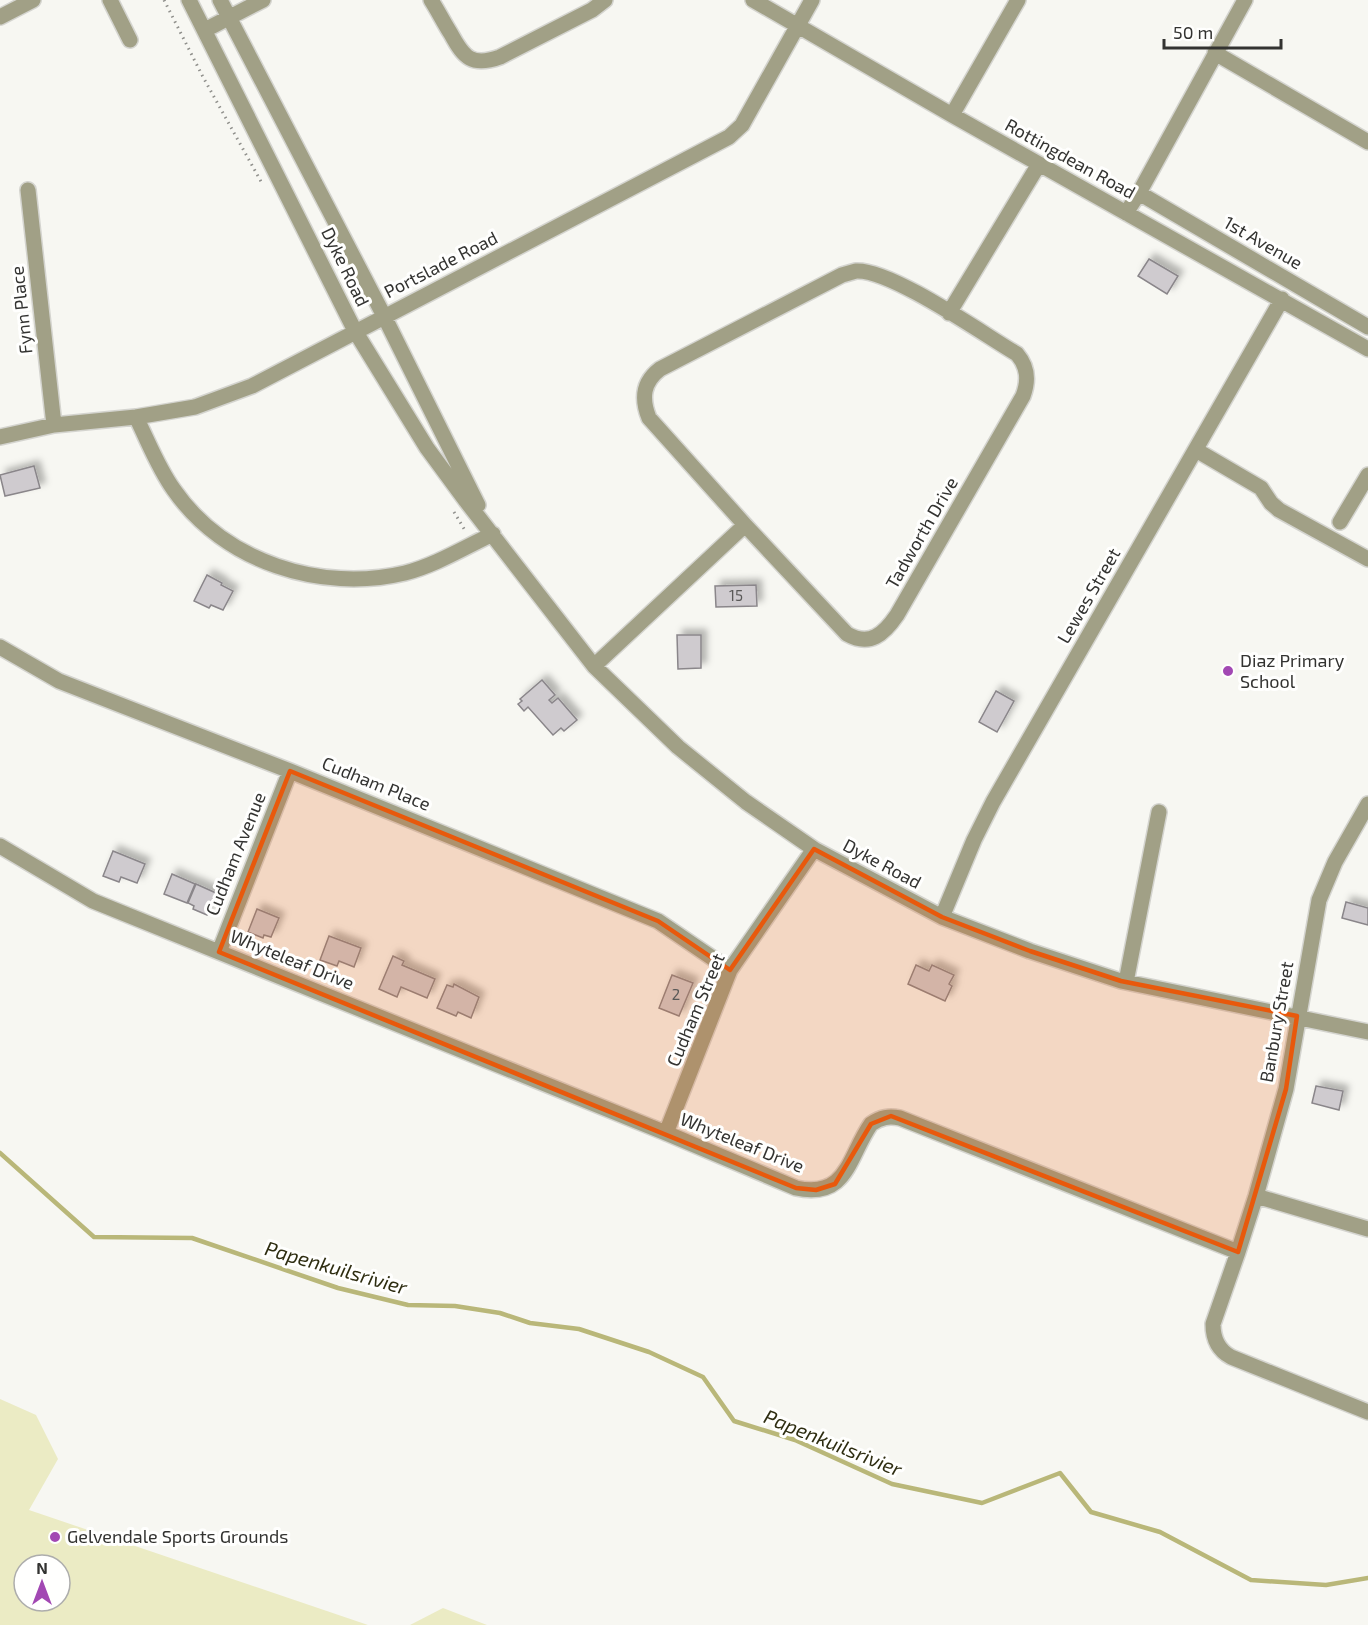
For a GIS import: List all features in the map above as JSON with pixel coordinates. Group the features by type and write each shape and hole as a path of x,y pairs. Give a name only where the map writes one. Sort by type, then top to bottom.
{"street":[{"path":"0,17 33,0"},
{"path":"110,0 130,39"},
{"name":"Dyke Road","path":"189,0 355,331 427,448 594,666 678,747 746,802 813,849 942,917 1030,951 1126,982 1368,1032"},
{"name":"Dyke Road","path":"220,0 384,316 493,534"},
{"path":"205,30 263,0"},
{"path":"431,0 461,53 468,58 487,62 592,10 605,0"},
{"name":"Rottingdean Road","path":"753,0 1368,349"},
{"name":"Portslade Road","path":"0,437 54,425 136,417 195,407 252,386 729,137 742,125 812,0"},
{"path":"952,114 1018,0"},
{"path":"1126,213 1245,0"},
{"path":"1215,53 1368,142"},
{"path":"949,313 1039,164"},
{"name":"Fynn Place","path":"28,190 54,425"},
{"name":"1st Avenue","path":"1139,193 1368,327"},
{"name":"Tadworth Drive","path":"856,271 866,271 887,278 949,313 1017,354 1025,367 1027,385 897,615 888,628 871,638 864,640 855,638 847,633 745,525 649,418 643,395 647,384 660,369 832,280 856,271"},
{"name":"Lewes Street","path":"942,917 974,840 993,802 1282,299"},
{"path":"136,417 169,481 184,503 216,534 230,544 274,565 332,578 384,576 421,568 493,534"},
{"path":"1196,450 1261,488 1279,510 1368,559"},
{"path":"1340,522 1368,475"},
{"path":"594,666 745,525"},
{"name":"Cudham Place","path":"0,647 59,681 290,771 658,921 730,970"},
{"name":"Cudham Avenue","path":"219,952 290,771"},
{"name":"Banbury Street","path":"1238,1252 1286,1089 1319,900 1335,862 1368,804"},
{"path":"1126,982 1159,812"},
{"name":"Whyteleaf Drive","path":"0,846 93,901 796,1188 824,1189 840,1179 871,1124 884,1117 900,1118 1238,1252"},
{"name":"Cudham Street","path":"666,1133 730,970 813,849"},
{"path":"1256,1196 1368,1229"},
{"path":"1238,1252 1214,1324 1213,1331 1218,1346 1231,1357 1368,1412"}],"highlighted area":[{"path":"290,771 658,921 730,970 814,849 942,917 1030,951 1121,981 1297,1016 1286,1089 1238,1252 891,1116 871,1124 835,1184 816,1190 796,1188 219,952"}],"green space":[{"name":"Gelvendale Sports Grounds","path":"0,1399 36,1415 58,1459 29,1510 368,1625 0,1625"},
{"path":"443,1608 487,1625 410,1625"}],"building":[{"path":"1149,259 1178,276 1167,294 1138,276"},
{"path":"34,466 40,488 5,496 0,475"},
{"path":"207,575 233,591 223,610 211,605 209,608 194,601"},
{"path":"756,585 757,606 716,607 715,586"},
{"path":"677,635 701,635 701,668 678,669"},
{"path":"542,680 555,695 549,700 552,703 558,698 577,720 564,731 561,728 553,735 528,707 524,711 518,704 522,701 520,699"},
{"path":"996,691 1014,701 997,732 979,722"},
{"path":"113,851 145,864 137,883 121,877 119,882 103,876"},
{"path":"172,874 195,884 187,903 164,894"},
{"path":"196,884 216,893 207,915 193,909 194,906 188,903"},
{"path":"1346,902 1368,908 1368,925 1342,918"},
{"path":"257,909 279,918 271,937 264,935 263,938 248,932"},
{"path":"329,936 361,948 354,967 339,961 337,966 320,960"},
{"path":"393,956 404,961 402,965 435,979 427,998 401,987 397,997 379,989"},
{"path":"916,965 929,971 932,965 954,975 945,1001 908,984"},
{"path":"672,975 693,983 679,1016 659,1008"},
{"path":"454,984 479,997 471,1018 458,1012 456,1016 437,1008 447,985 453,987"},
{"path":"1316,1086 1343,1091 1339,1110 1312,1103"}],"waterway":[{"name":"Papenkuilsrivier","path":"0,1153 94,1237 192,1238 338,1288 408,1305 455,1306 500,1313 530,1323 579,1329 649,1352 703,1377 734,1421 795,1440 892,1484 982,1503 1060,1473 1091,1512 1160,1532 1251,1580 1326,1585 1368,1578"}],"place":[{"name":"Diaz Primary School","path":"1228,671"},
{"name":"Gelvendale Sports Grounds","path":"55,1537"}]}
